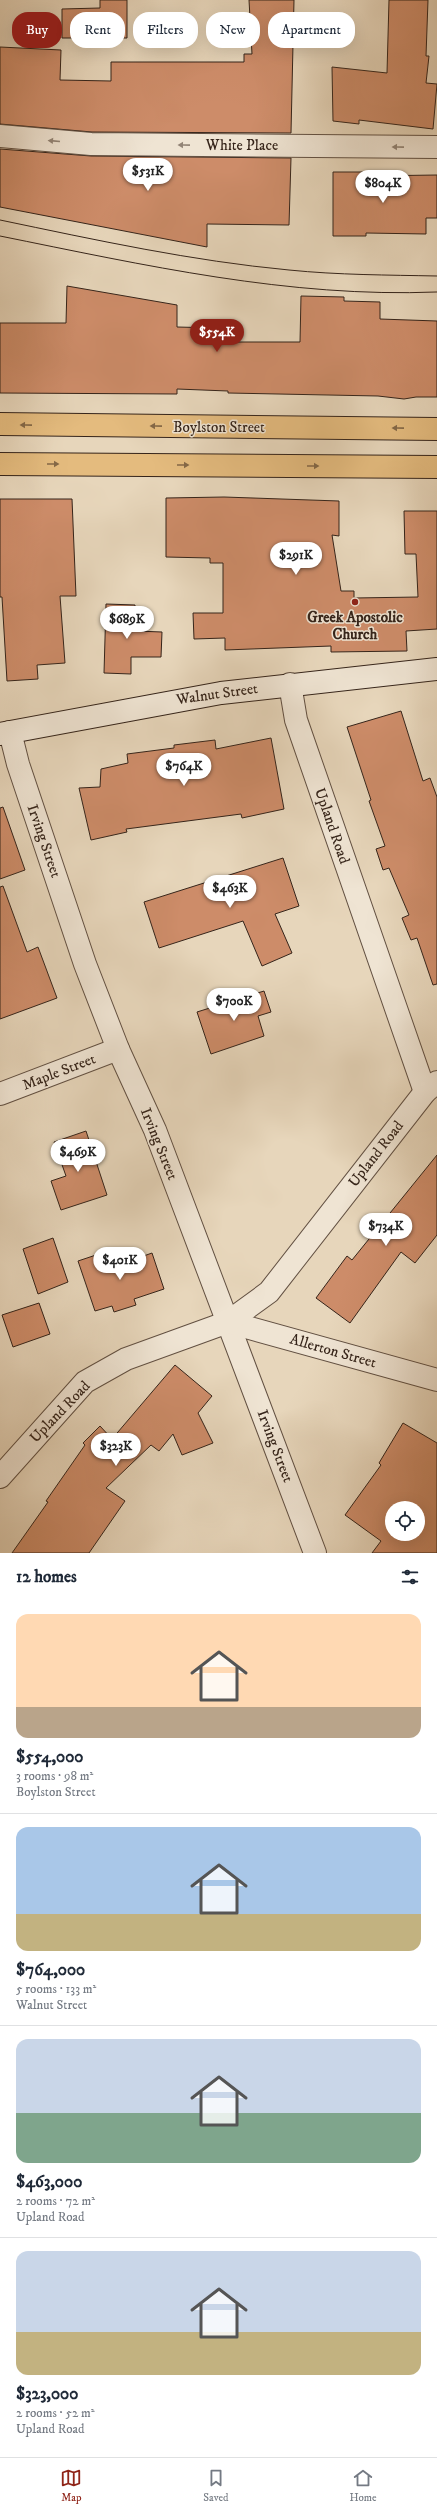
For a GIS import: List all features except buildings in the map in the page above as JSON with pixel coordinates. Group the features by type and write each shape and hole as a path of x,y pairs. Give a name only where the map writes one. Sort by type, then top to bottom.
{"highway":[{"name":"Boylston Street","path":"0,424 437,429"},
{"path":"0,464 437,467"}],"street":[{"name":"White Place","path":"0,136 91,144 437,147"},
{"name":"Walnut Street","path":"5,733 172,700 290,684 437,669"},
{"name":"Upland Road","path":"0,1477 84,1382 126,1359 228,1322 269,1292 431,1087 296,720 290,684"},
{"name":"Irving Street","path":"5,733 18,764 85,964 118,1049 154,1130 315,1553"},
{"name":"Maple Street","path":"0,1094 118,1049"},
{"name":"Allerton Street","path":"228,1322 437,1380"}],"tram line":[{"path":"0,220 144,249 253,266 326,273 437,276"},
{"path":"0,236 163,268 272,285 382,293 437,292"}],"place":[{"name":"Greek Apostolic Church","path":"355,602"}]}
